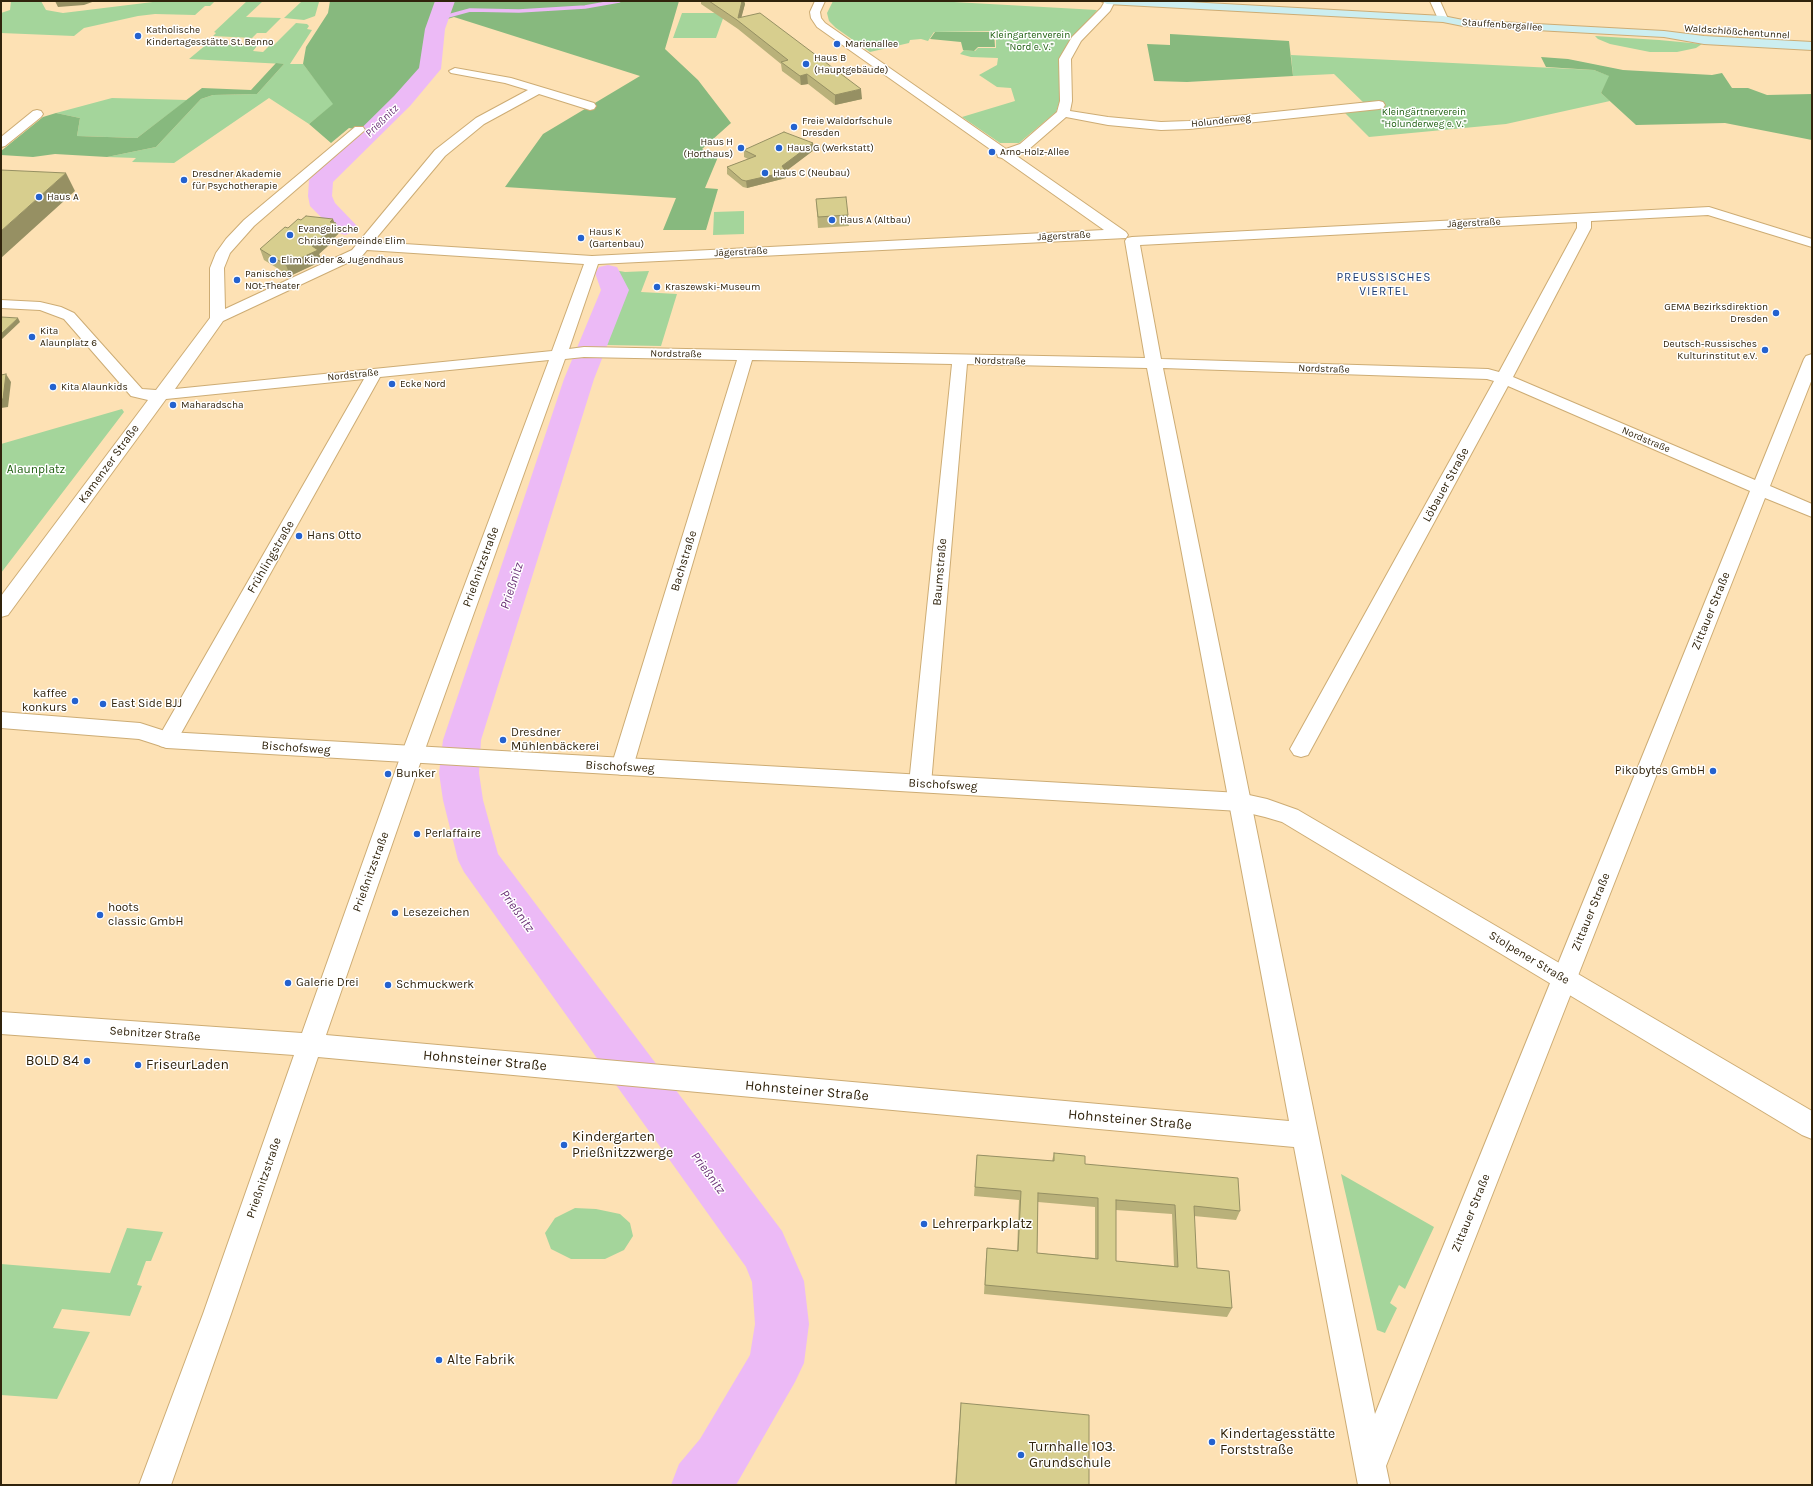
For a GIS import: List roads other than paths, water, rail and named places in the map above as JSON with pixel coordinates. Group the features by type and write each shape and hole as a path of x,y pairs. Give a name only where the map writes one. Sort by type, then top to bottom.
{"main road":[{"name":"Stauffenbergallee","path":"1107,1 1443,19 1463,24 1663,31 1704,40 1812,46"},
{"name":"Stauffenbergallee","path":"1663,31 1688,26"},
{"name":"Waldschlößchentunnel","path":"1663,31 1692,30 1812,37"},
{"name":"Waldschlößchentunnel","path":"1663,31 1812,42"}],"street":[{"path":"820,1 815,12 816,18 821,25 1003,154 1132,241 1154,363 1372,1475"},
{"path":"1003,154 1024,147 1063,113 1066,101 1066,59 1076,39 1106,9 1110,1"},
{"path":"1435,1 1443,19"},
{"path":"455,71 507,80 590,106"},
{"path":"359,130 249,223 231,242 223,253 217,268 218,318 357,253 440,153 480,121 538,90"},
{"name":"Holunderweg","path":"1063,113 1115,122 1161,126 1189,125 1379,105"},
{"path":"1,143 37,114"},
{"name":"Jägerstraße","path":"1132,241 1708,211 1812,243"},
{"name":"Löbauer Straße","path":"1301,749 1504,379 1584,228 1584,218"},
{"name":"Jägerstraße","path":"364,246 592,260 1118,233"},
{"name":"Prießnitzstraße","path":"154,1485 217,1314 412,755 592,260"},
{"path":"1,304 40,306 56,310 69,316 137,393 162,395"},
{"name":"Kamenzer Straße","path":"1,610 218,318"},
{"name":"Nordstraße","path":"162,395 559,354 591,352 1154,363 1488,374 1504,379 1812,511"},
{"name":"Bachstraße","path":"622,767 746,355"},
{"name":"Zittauer Straße","path":"1372,1475 1564,980 1812,359"},
{"name":"Baumstraße","path":"920,784 960,360"},
{"name":"Frühlingstraße","path":"167,740 375,373"},
{"name":"Bischofsweg","path":"1,720 140,731 167,740 1240,802"},
{"name":"Stolpener Straße","path":"1240,802 1267,808 1290,816 1812,1126"},
{"name":"Sebnitzer Straße","path":"1,1023 310,1045"},
{"name":"Hohnsteiner Straße","path":"310,1045 1305,1135"}],"waterway":[{"name":"Prießnitz","path":"345,227 323,206 320,196 321,180 402,101 430,69 435,29 445,1"},
{"path":"437,19 470,10 519,11 585,7 619,1"},
{"name":"Prießnitz","path":"608,273 615,290 579,379 462,740 459,773 463,800 479,860 764,1249 778,1281 782,1324 776,1363 720,1459 700,1485"}],"place":[{"name":"Katholische Kindertagesstätte St. Benno","path":"138,36"},
{"name":"Marienallee","path":"837,44"},
{"name":"Haus B (Hauptgebäude)","path":"806,64"},
{"name":"Freie Waldorfschule Dresden","path":"794,127"},
{"name":"Haus H (Horthaus)","path":"741,148"},
{"name":"Haus G (Werkstatt)","path":"779,148"},
{"name":"Arno-Holz-Allee","path":"992,152"},
{"name":"Haus C (Neubau)","path":"765,173"},
{"name":"Dresdner Akademie für Psychotherapie","path":"184,180"},
{"name":"Haus A","path":"39,197"},
{"name":"Haus A (Altbau)","path":"832,220"},
{"name":"Evangelische Christengemeinde Elim","path":"290,235"},
{"name":"Haus K (Gartenbau)","path":"581,238"},
{"name":"Elim Kinder & Jugendhaus","path":"273,260"},
{"name":"Panisches NOt-Theater","path":"237,280"},
{"name":"Kraszewski-Museum","path":"657,287"},
{"name":"GEMA Bezirksdirektion Dresden","path":"1776,313"},
{"name":"Kita Alaunplatz 6","path":"32,337"},
{"name":"Deutsch-Russisches Kulturinstitut e.V.","path":"1765,350"},
{"name":"Ecke Nord","path":"392,384"},
{"name":"Kita Alaunkids","path":"53,387"},
{"name":"Maharadscha","path":"173,405"},
{"name":"Hans Otto","path":"299,536"},
{"name":"kaffee konkurs","path":"75,701"},
{"name":"East Side BJJ","path":"103,704"},
{"name":"Dresdner Mühlenbäckerei","path":"503,740"},
{"name":"Pikobytes GmbH","path":"1713,771"},
{"name":"Bunker","path":"388,774"},
{"name":"Perlaffaire","path":"417,834"},
{"name":"Lesezeichen","path":"395,913"},
{"name":"hoots classic GmbH","path":"100,915"},
{"name":"Galerie Drei","path":"288,983"},
{"name":"Schmuckwerk","path":"388,985"},
{"name":"BOLD 84","path":"87,1061"},
{"name":"FriseurLaden","path":"138,1065"},
{"name":"Kindergarten Prießnitzzwerge","path":"564,1145"},
{"name":"Lehrerparkplatz","path":"924,1224"},
{"name":"Alte Fabrik","path":"439,1360"},
{"name":"Kindertagesstätte Forststraße","path":"1212,1442"},
{"name":"Turnhalle 103. Grundschule","path":"1021,1455"}],"district":[{"name":"PREUSSISCHES VIERTEL","path":"1384,285"}],"park label":[{"name":"Kleingartenverein \"Nord e. V.\"","path":"1030,40"},
{"name":"Kleingärtnerverein \"Holunderweg e. V.\"","path":"1424,118"},
{"name":"Alaunplatz","path":"36,470"}]}
